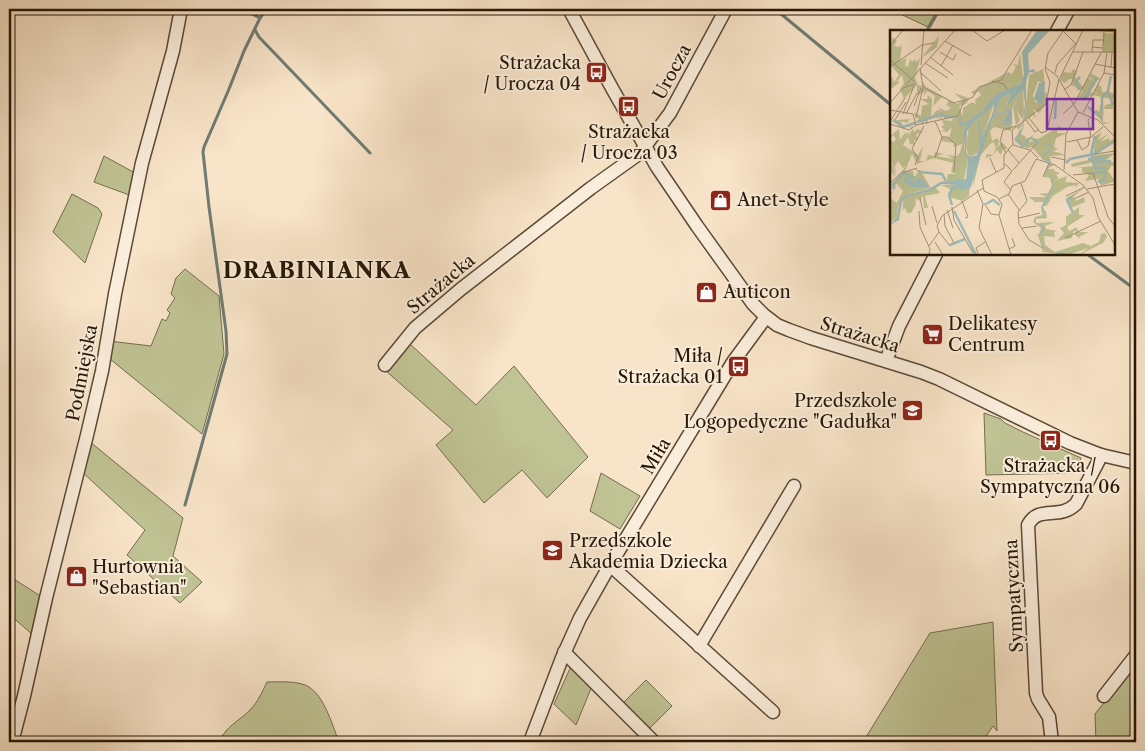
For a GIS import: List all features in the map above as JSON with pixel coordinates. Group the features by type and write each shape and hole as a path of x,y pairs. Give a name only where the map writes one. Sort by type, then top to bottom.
{"street":[{"name":"Podmiejska","path":"12,742 102,371 115,294 142,163 181,9"},
{"name":"Strażacka","path":"569,9 645,148 697,226 753,304 766,317 777,325 796,333 939,379 1060,439 1101,455 1136,463"},
{"name":"Urocza","path":"645,148 648,141 670,113 726,9"},
{"path":"1058,30 1069,9"},
{"name":"Strażacka","path":"385,365 415,328 455,294 645,148"},
{"path":"886,361 899,326 935,255"},
{"name":"Miła","path":"530,742 564,652 580,618 733,362 766,317"},
{"name":"Sympatyczna","path":"1052,742 1049,717 1040,704 1036,693 1028,525 1030,520 1040,514 1060,513 1071,509 1076,504 1101,455"},
{"path":"699,646 794,486"},
{"path":"610,565 773,712"},
{"path":"564,652 654,742"},
{"path":"1104,696 1136,656"}],"green space":[{"path":"890,9 941,9 930,28"},
{"path":"104,156 137,174 132,196 94,182"},
{"path":"72,194 98,208 102,214 85,263 53,232"},
{"path":"185,269 219,296 224,354 202,434 110,359 109,341 151,346 162,319 166,321 170,313 167,310 175,298 171,294 176,278"},
{"path":"409,343 476,405 514,366 588,457 547,498 522,470 484,503 436,445 453,430 386,371"},
{"path":"984,413 1001,419 1023,432 1081,458 1077,473 986,475"},
{"path":"89,441 183,518 173,556 202,582 180,603 127,555 145,530 81,471"},
{"path":"601,473 640,496 620,529 590,511"},
{"path":"9,576 42,597 33,635 9,614"},
{"path":"993,622 997,731 993,726 982,742 863,742 930,633"},
{"path":"1136,662 1136,720 1131,742 1096,742 1095,714"},
{"path":"572,664 592,686 576,725 554,704"},
{"path":"646,680 672,706 648,730 622,704"},
{"path":"267,682 293,682 309,687 316,693 326,709 339,742 219,742 229,728 253,707"}],"waterway":[{"path":"185,505 227,354 226,331 203,152 244,51 260,18 242,9"},
{"path":"260,18 267,9"},
{"path":"775,9 890,104"},
{"path":"928,28 939,9"},
{"path":"255,30 259,37 370,153"},
{"path":"1088,255 1136,290"}],"place":[{"name":"Strażacka / Urocza 04","path":"597,73"},
{"name":"Strażacka / Urocza 03","path":"629,107"},
{"name":"Anet-Style","path":"721,200"},
{"name":"Auticon","path":"707,292"},
{"name":"Delikatesy Centrum","path":"932,334"},
{"name":"Miła / Strażacka 01","path":"739,366"},
{"name":"Przedszkole Logopedyczne \"Gadułka\"","path":"913,411"},
{"name":"Strażacka / Sympatyczna 06","path":"1050,441"},
{"name":"Przedszkole Akademia Dziecka","path":"553,551"},
{"name":"Hurtownia \"Sebastian\"","path":"76,577"}],"district":[{"name":"DRABINIANKA","path":"317,270"}]}
